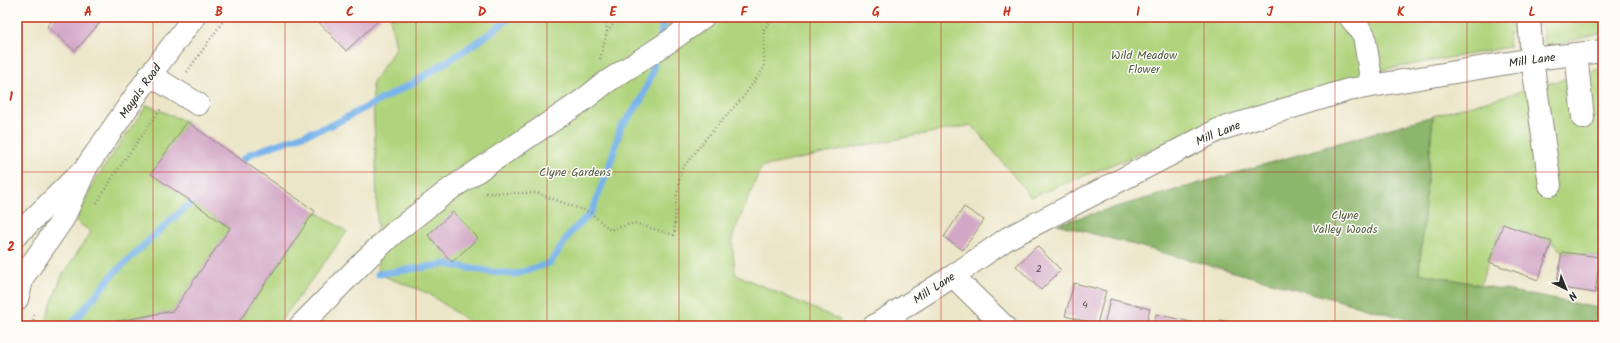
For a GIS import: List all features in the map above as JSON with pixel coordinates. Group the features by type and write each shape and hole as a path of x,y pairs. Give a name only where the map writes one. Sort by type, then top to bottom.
{"street":[{"name":"Mayals Road","path":"17,299 20,278 63,220 88,166 150,75 194,17"},
{"path":"300,326 389,237 459,184 703,17"},
{"path":"1350,17 1364,35 1372,85"},
{"path":"1529,17 1532,59 1550,186"},
{"name":"Mill Lane","path":"874,326 953,276 1008,238 1218,130 1348,90 1372,85 1532,59 1603,51"},
{"path":"1576,54 1583,118"},
{"path":"150,75 198,104"},
{"name":"Mayals Road","path":"17,235 88,166"},
{"path":"953,276 1004,326"}],"path":[{"path":"96,204 116,172 226,17"},
{"path":"606,17 607,32"},
{"path":"605,83 598,69 602,47 607,32 619,17"},
{"path":"459,184 470,192 537,193 591,213 610,230 634,223 674,235 676,202 681,170 708,136 744,96 764,68 764,30 774,17"},
{"path":"24,326 33,322 37,308"}],"green space":[{"name":"Clyne Gardens","path":"390,17 1524,17 1528,28 1508,34 1510,47 1381,70 1216,123 1031,197 972,125 761,167 732,238 735,274 840,320 837,326 472,326 469,322 428,293 378,274 376,161 372,83 396,48"},
{"path":"1532,17 1603,17 1603,32 1545,48 1542,25 1533,27"},
{"path":"1603,68 1603,257 1562,252 1552,242 1503,224 1480,285 1419,273 1433,116"},
{"path":"147,105 187,122 152,174 230,228 173,311 92,326 45,326 52,301 62,276 91,232 76,221 95,180"},
{"name":"Clyne Valley Woods","path":"1433,116 1419,273 1603,309 1603,326 1433,326 1057,224"},
{"path":"315,211 347,232 277,326 236,326"}],"building":[{"path":"55,17 105,17 75,51 47,26"},
{"path":"314,17 382,17 346,51"},
{"path":"187,122 315,211 236,326 92,326 173,311 230,228 151,174"},
{"path":"964,207 984,220 963,250 944,237"},
{"path":"453,212 478,238 452,262 428,235"},
{"path":"1503,224 1552,242 1538,280 1489,262"},
{"path":"1037,246 1061,270 1041,290 1016,266"},
{"path":"1562,252 1600,257 1595,293 1556,287"},
{"path":"1074,283 1106,291 1097,324 1065,316"},
{"path":"1110,299 1150,309 1146,326 1104,326"},
{"path":"1156,314 1204,325 1204,326 1153,326"},
{"path":"896,319 908,326 892,326"},
{"path":"1220,320 1238,324 1238,326 1218,326"}],"waterway":[{"path":"235,167 250,154 332,125 415,82 482,39 511,17"},
{"path":"660,41 662,28 668,17"},
{"path":"378,274 446,264 491,272 516,274 550,263 571,232 591,213 609,167 621,126 641,100 652,74 656,55"},
{"path":"70,326 115,272 199,196"}],"park label":[{"name":"Wild Meadow Flower","path":"1144,62"}]}
